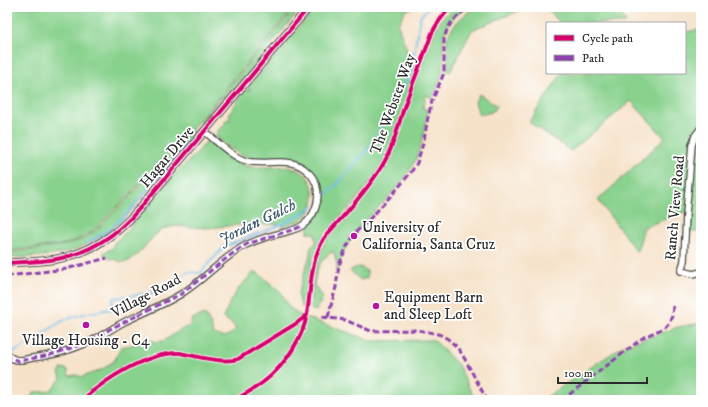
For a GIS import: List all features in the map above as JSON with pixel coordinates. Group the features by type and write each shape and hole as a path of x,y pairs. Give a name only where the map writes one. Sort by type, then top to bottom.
{"main road":[{"name":"Hagar Drive","path":"7,263 67,257 89,249 117,231 134,215 309,7"}],"street":[{"name":"Ranch View Road","path":"701,128 695,136 692,150 684,261 681,271 693,274 701,272"},
{"name":"Village Road","path":"8,358 19,360 50,355 87,343 112,328 181,294 247,244 295,230 309,220 316,207 318,199 317,188 315,182 303,167 286,162 251,163 230,154 204,131"}],"green space":[{"path":"7,7 294,7 191,130 92,232 66,244 7,251"},
{"path":"296,7 302,7 241,81 239,79 239,83 216,104 200,124 199,123 202,119"},
{"path":"316,7 414,7 405,11 398,25 407,50 409,64 418,67 386,158 372,180 325,233 314,254 305,308 302,307 300,303 298,293 309,258 311,246 316,244 315,233 308,233 308,228 321,203 321,190 317,178 309,169 296,161 279,159 278,155 274,156 274,160 252,159 236,152 216,137 217,132 224,126 226,120 231,119 229,114 245,90 251,90 247,88"},
{"path":"453,7 466,7 454,17 445,32 441,75 432,98 426,95 423,108 428,110 423,137 416,160 397,188 354,233 343,253 337,271 336,272 337,265 334,252 324,258 321,262 315,276 314,287 318,288 318,293 322,295 322,298 317,310 312,310 311,301 314,275 322,248 330,234 371,184 388,159 435,30 442,18"},
{"path":"474,7 528,7 472,30 450,72 447,71 447,40 450,31 458,21"},
{"path":"546,7 626,7 619,11 625,22 559,22"},
{"path":"701,29 701,230 695,232 690,231 690,210 644,227 637,252 598,200 665,138 631,101 571,151 529,122 561,74 686,74 686,32"},
{"path":"479,94 497,106 492,112 479,115 475,102"},
{"path":"193,130 192,132 194,134 189,142 132,210 106,233 87,245 65,253 47,256 7,258 7,253 66,245 83,239 94,232"},
{"path":"207,141 210,141 238,163 243,165 252,167 287,167 303,173 309,179 314,194 312,206 306,216 299,222 294,222 283,226 276,224 237,225 207,228 176,226 166,228 154,236 139,253 129,261 122,262 108,258 103,253 113,248 114,243 126,232 177,172"},
{"path":"360,267 367,271 367,278 361,280 350,271 354,268"},
{"path":"255,271 280,291 289,307 299,315 372,341 434,340 458,365 475,400 29,400 34,392 53,389 61,378 59,372 62,368 68,370 69,376 76,375 82,377 103,369 115,360 121,347 136,344 148,339 158,342 166,340 190,326 192,319 205,314 211,325 213,333 223,337 230,334 236,330 233,324 223,318 230,302 239,288"},
{"path":"701,323 701,400 542,400 623,346 678,327"}],"waterway":[{"name":"Jordan Gulch","path":"319,201 337,185 374,142 411,71 420,17 429,7"},
{"path":"86,243 98,237 118,222 144,194 187,142"},
{"name":"Jordan Gulch","path":"10,355 62,321 83,314 111,309 114,298 152,293 189,272 200,273 224,247 282,224 308,210 314,205"}],"marked path":[{"path":"328,317 336,287 339,265 347,246 357,231 398,188 417,163 424,140 432,101 444,73 444,39 451,23 468,7"},
{"path":"7,354 10,358 19,361 50,355 87,343 112,328 181,294 247,244 302,226"},
{"path":"7,276 66,269 107,258"},
{"path":"562,400 644,337 664,328 669,323 673,306"},
{"path":"322,317 345,320 371,331 418,330 441,335 456,346 462,354 487,400"}],"cycle path":[{"path":"7,263 44,261 69,256 92,247 113,234 140,208 309,7"},
{"name":"The Webster Way","path":"234,400 264,382 280,367 293,349 304,327 308,311 312,274 318,250 326,236 367,188 386,159 432,33 440,19 451,7"},
{"path":"82,400 128,368 154,357 180,353 226,361 238,359 297,323 307,315"}],"place":[{"name":"University of California, Santa Cruz","path":"354,236"},
{"name":"Equipment Barn and Sleep Loft","path":"376,306"},
{"name":"Village Housing - C4","path":"86,325"}]}
